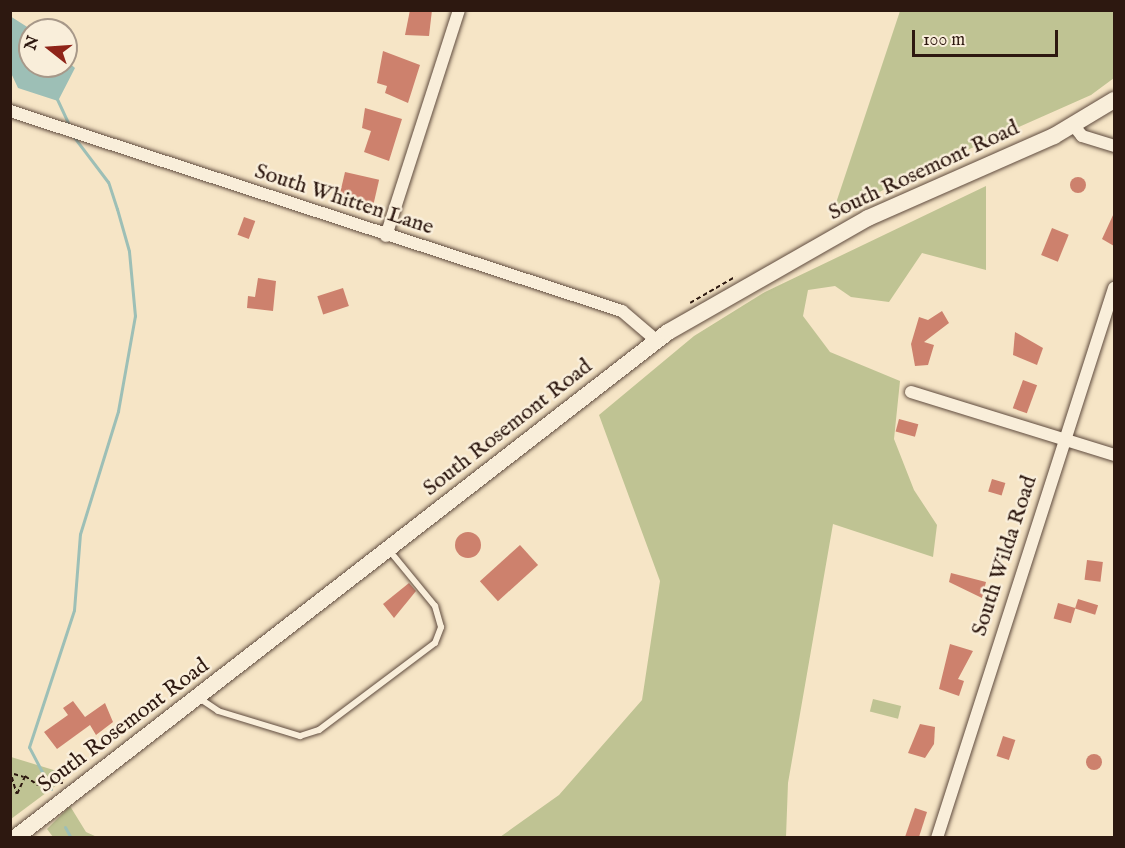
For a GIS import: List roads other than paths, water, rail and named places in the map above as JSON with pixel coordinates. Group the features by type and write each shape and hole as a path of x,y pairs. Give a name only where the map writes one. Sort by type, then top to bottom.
{"main road":[{"name":"South Rosemont Road","path":"15,837 389,550 656,340 868,218 1074,126 1114,100"}],"street":[{"path":"386,236 459,10"},
{"name":"South Whitten Lane","path":"10,111 386,236 622,311 656,340"},
{"path":"1074,126 1082,136 1114,146"},
{"name":"South Wilda Road","path":"937,837 1114,288"},
{"path":"911,392 1114,455"}],"lane":[{"path":"198,697 218,711 300,736 319,730 426,649 441,627 435,606 389,550"}],"water":[{"path":"10,16 18,21 18,78 70,78 58,101 18,88 11,73"}],"waterway":[{"path":"57,99 69,125"},
{"path":"51,789 29,747 74,610 80,534 118,411 135,316 129,251 108,182 74,137"},
{"path":"65,827 71,838"}]}
